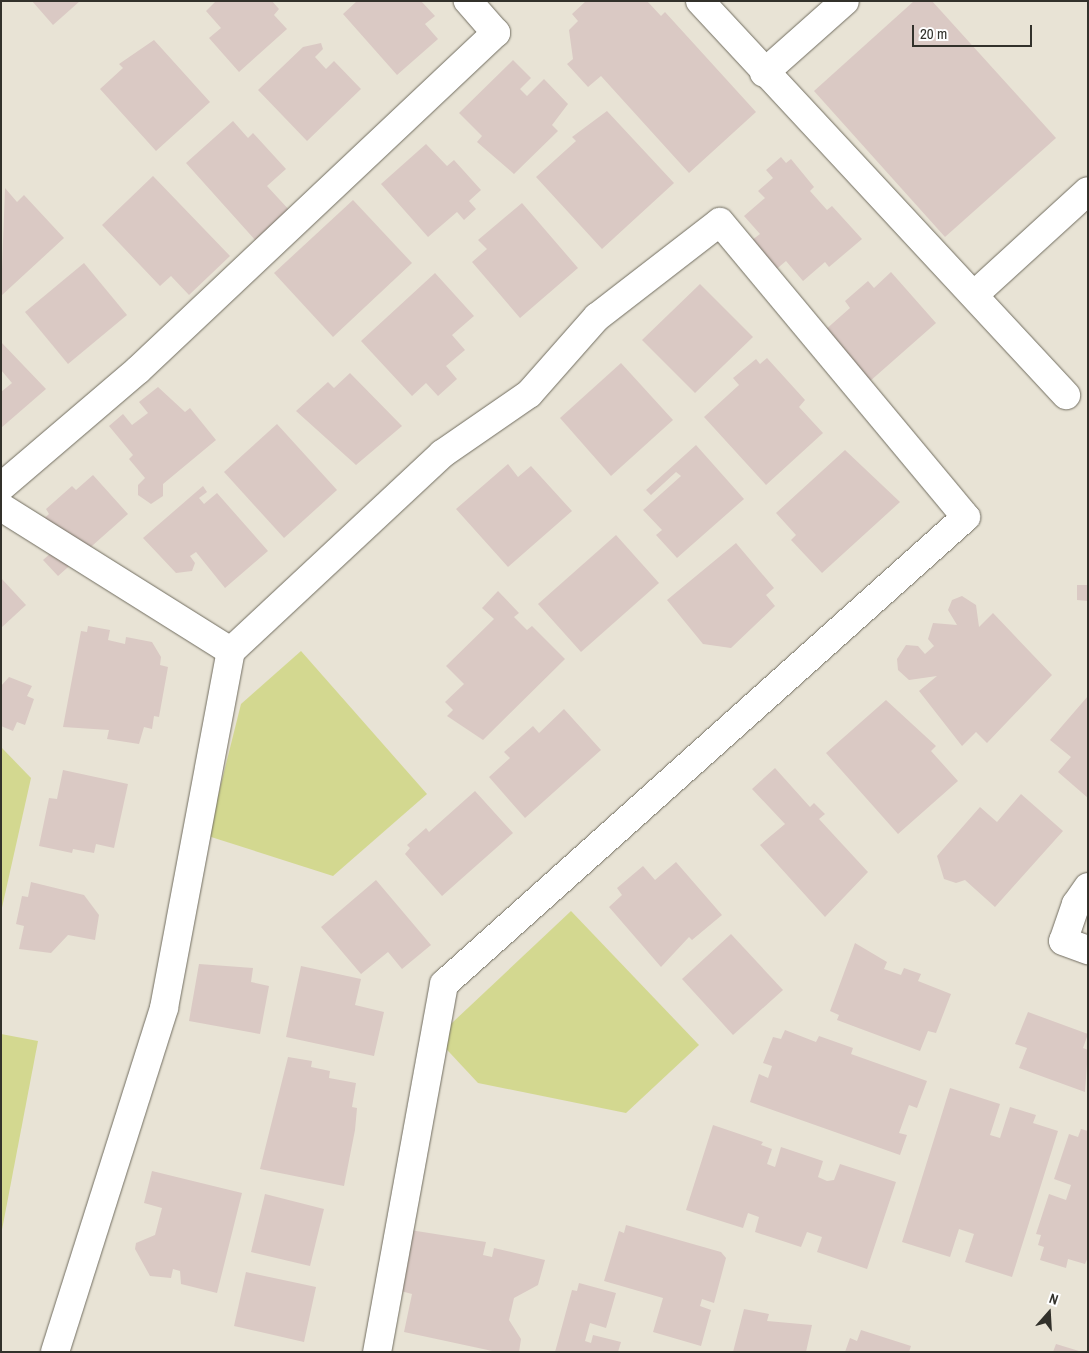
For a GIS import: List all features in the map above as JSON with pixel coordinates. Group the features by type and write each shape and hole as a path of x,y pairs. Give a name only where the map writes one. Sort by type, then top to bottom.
{"street":[{"path":"1,487 138,370 496,34 468,1"},
{"path":"700,1 764,73 974,295 1066,396"},
{"path":"764,73 845,1"},
{"path":"974,295 1088,191"},
{"path":"55,1352 164,1008 231,651 442,454 528,394 597,317 720,222 966,517 444,984 377,1352"},
{"path":"1,507 231,651"},
{"path":"1088,887 1076,904 1063,941 1088,950"}],"green space":[{"path":"301,651 427,794 333,876 208,836 241,704"},
{"path":"1,747 31,778 1,912"},
{"path":"571,911 699,1045 626,1113 478,1083 436,1038"},
{"path":"1,1034 38,1041 1,1235"}],"building":[{"path":"32,1 80,1 53,25"},
{"path":"216,1 272,1 279,9 274,15 287,29 239,72 209,38 221,28 206,11"},
{"path":"357,1 421,1 435,16 425,24 438,39 397,75 343,14"},
{"path":"586,1 647,1 661,16 665,12 756,112 689,173 601,76 588,87 567,64 573,59 569,30 578,21 572,14"},
{"path":"914,1 932,1 1056,138 945,237 814,91"},
{"path":"154,40 210,102 156,151 100,89 123,68 119,64"},
{"path":"321,43 323,49 315,57 326,69 334,61 361,89 307,141 258,90 303,47"},
{"path":"513,60 531,78 520,89 527,96 544,79 568,104 552,125 558,131 514,174 477,142 482,136 459,113"},
{"path":"607,111 674,183 602,249 536,177 576,141 572,137"},
{"path":"233,121 248,138 253,133 286,169 267,186 291,212 257,242 186,163"},
{"path":"426,144 447,166 454,160 481,190 469,201 476,209 464,220 457,212 428,237 381,184"},
{"path":"781,157 786,163 791,159 814,187 810,191 827,210 832,206 862,239 829,267 825,262 803,281 786,261 773,272 748,243 760,234 744,216 765,198 758,191 773,178 766,170"},
{"path":"153,176 230,256 189,295 171,276 160,286 102,225"},
{"path":"5,188 17,202 24,195 64,238 1,296"},
{"path":"353,200 412,263 333,337 274,273"},
{"path":"522,203 578,268 520,318 472,262 487,249 478,240"},
{"path":"84,263 127,315 68,364 25,312"},
{"path":"891,272 936,323 869,382 824,331 850,308 845,301 868,281 874,288"},
{"path":"435,273 474,316 452,335 465,350 446,366 457,379 438,396 426,383 412,396 361,341"},
{"path":"700,284 753,337 695,393 642,340"},
{"path":"1,342 46,389 1,428 1,392 12,383 1,370"},
{"path":"767,358 805,400 799,407 823,433 766,485 704,417 739,385 733,378 756,359 760,364"},
{"path":"621,363 673,420 611,476 560,418"},
{"path":"350,373 402,426 356,465 296,411 328,382 334,388"},
{"path":"158,387 185,412 190,408 216,440 163,484 163,496 151,504 138,495 138,485 145,478 129,459 133,455 109,426 123,414 132,425 148,413 139,402"},
{"path":"277,424 337,490 284,538 224,472"},
{"path":"696,445 744,499 677,558 656,535 662,530 643,510 681,476 676,472 651,495 646,490"},
{"path":"845,450 900,502 822,573 791,540 796,535 776,513"},
{"path":"508,464 518,477 531,466 572,511 508,567 456,509"},
{"path":"93,475 128,514 58,576 43,560 51,553 35,527 49,514 46,509 72,486 76,490"},
{"path":"203,486 207,492 199,498 204,504 217,493 268,551 225,588 196,552 190,556 195,563 192,571 176,573 143,538"},
{"path":"616,535 659,583 581,652 538,604"},
{"path":"736,543 774,588 766,595 775,606 731,648 703,644 667,600"},
{"path":"1,578 26,605 1,628"},
{"path":"1077,585 1088,585 1088,601 1077,600"},
{"path":"498,591 519,613 514,617 527,630 532,626 565,659 483,740 447,716 453,710 445,702 464,684 446,666 494,619 482,608"},
{"path":"962,596 976,605 979,627 993,613 1052,675 987,743 976,732 962,746 919,691 937,676 909,680 898,670 897,659 906,645 918,646 925,654 934,646 928,639 933,623 957,625 948,610 952,600"},
{"path":"88,626 110,630 108,640 125,644 126,637 152,642 161,657 160,665 168,667 159,717 154,716 152,729 144,727 139,744 107,739 109,730 63,727 81,631 87,632"},
{"path":"9,677 32,686 27,696 34,699 25,725 17,722 13,731 1,726 1,686"},
{"path":"1088,696 1088,798 1058,772 1071,757 1050,740"},
{"path":"886,700 936,746 931,751 958,781 898,834 826,753"},
{"path":"564,709 601,750 525,818 489,777 510,758 504,752 533,726 539,733"},
{"path":"775,768 810,807 814,803 825,814 819,819 868,872 825,917 760,845 785,824 752,789"},
{"path":"63,770 128,784 114,848 96,844 94,853 73,849 72,853 39,846 49,798 57,799"},
{"path":"475,791 513,833 442,896 405,854 410,848 407,845 426,828 429,832"},
{"path":"1021,794 1063,831 995,907 965,880 956,883 944,879 937,856 980,807 997,822"},
{"path":"676,862 722,915 692,940 689,937 661,967 609,907 622,895 617,888 643,866 655,880"},
{"path":"376,880 431,945 402,969 388,952 361,974 321,927"},
{"path":"31,882 84,895 99,915 95,940 68,935 51,953 19,949 24,926 16,924 22,896 28,897"},
{"path":"731,934 783,990 733,1035 682,979"},
{"path":"855,943 887,962 884,969 901,975 904,968 921,974 918,981 951,994 936,1033 928,1031 920,1051 837,1020 839,1015 830,1011"},
{"path":"199,964 253,968 251,982 269,986 260,1034 189,1021"},
{"path":"301,966 361,979 355,1005 384,1012 374,1056 286,1037"},
{"path":"1028,1012 1088,1034 1083,1048 1088,1050 1085,1092 1019,1068 1027,1048 1015,1044"},
{"path":"785,1030 816,1042 819,1036 853,1048 851,1054 927,1081 917,1108 909,1105 899,1133 907,1135 900,1155 750,1102 759,1074 768,1078 772,1066 763,1063 773,1037 781,1039"},
{"path":"288,1057 312,1061 311,1067 330,1071 329,1078 356,1083 352,1107 357,1108 355,1130 344,1186 260,1169"},
{"path":"950,1088 1000,1104 990,1135 1000,1138 1010,1107 1036,1115 1033,1123 1058,1131 1012,1277 965,1262 974,1234 959,1229 950,1257 902,1242"},
{"path":"713,1125 763,1142 761,1145 772,1149 767,1164 775,1167 781,1147 823,1161 818,1177 827,1181 834,1180 840,1164 896,1182 867,1269 817,1252 822,1237 807,1232 801,1247 755,1232 759,1217 748,1213 743,1228 686,1210"},
{"path":"1081,1129 1088,1131 1088,1257 1085,1264 1068,1259 1066,1268 1040,1260 1044,1247 1038,1245 1041,1235 1036,1234 1049,1194 1066,1200 1071,1185 1054,1179 1069,1134 1078,1137"},
{"path":"152,1171 242,1193 217,1293 181,1284 180,1271 173,1269 171,1278 150,1276 135,1249 136,1243 155,1235 162,1208 144,1203"},
{"path":"265,1194 324,1209 310,1266 251,1252"},
{"path":"626,1225 721,1252 726,1258 714,1303 702,1299 700,1306 711,1310 701,1346 653,1332 663,1298 604,1281 619,1231 624,1233"},
{"path":"410,1230 486,1242 483,1255 492,1257 494,1248 545,1260 538,1285 514,1298 509,1320 521,1339 519,1352 497,1352 404,1332 412,1294 397,1290"},
{"path":"246,1272 316,1287 304,1342 234,1326"},
{"path":"579,1283 616,1293 606,1328 590,1323 585,1341 591,1343 593,1335 621,1342 618,1352 555,1352 572,1290 577,1291"},
{"path":"744,1309 769,1314 767,1321 812,1325 806,1352 733,1352"},
{"path":"861,1330 911,1346 909,1352 845,1352 850,1338 857,1341"},
{"path":"1056,1344 1079,1351 1079,1352 1053,1352"}]}
